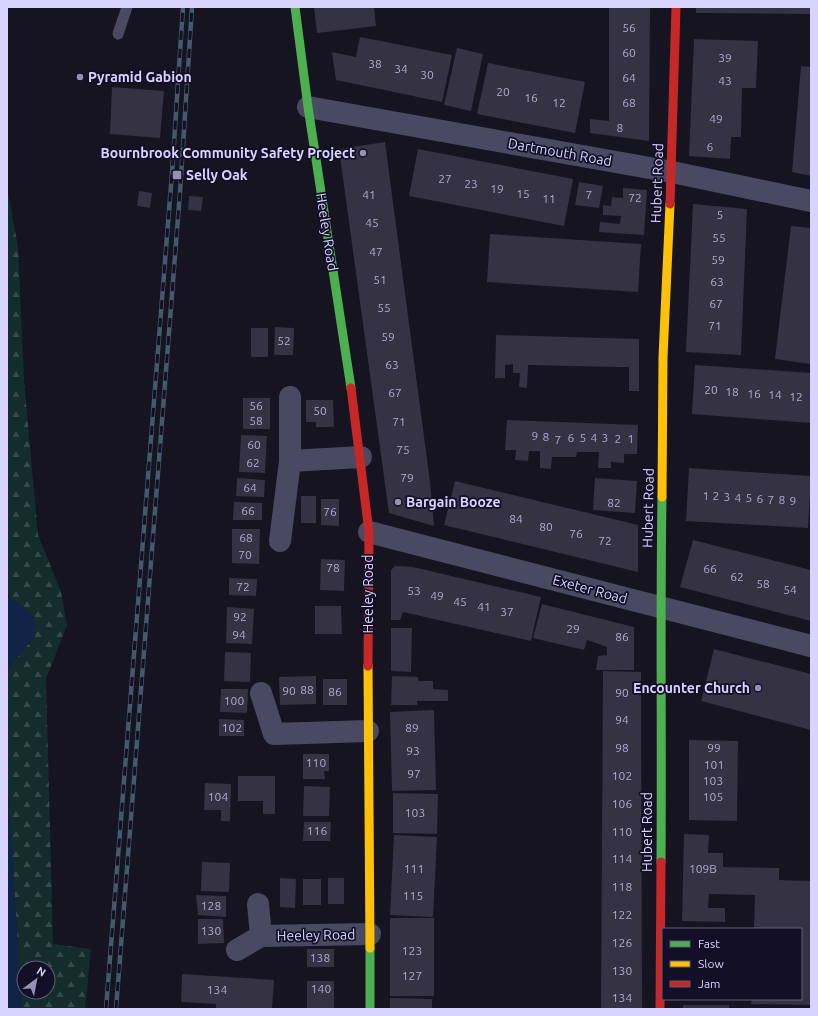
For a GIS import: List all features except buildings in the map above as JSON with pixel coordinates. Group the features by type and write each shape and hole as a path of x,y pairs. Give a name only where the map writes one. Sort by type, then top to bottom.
{"street":[{"name":"Heeley Road","path":"296,7 308,107 361,457 369,532 368,731 370,1009"},
{"name":"Hubert Road","path":"660,1009 662,748 660,608 664,408 663,357 672,172 676,7"},
{"name":"Dartmouth Road","path":"308,107 672,172 811,201"},
{"path":"280,541 290,461 290,396"},
{"path":"290,461 361,457"},
{"name":"Exeter Road","path":"369,532 811,646"},
{"path":"261,693 274,734 368,731"},
{"name":"Heeley Road","path":"258,904 261,936"},
{"name":"Heeley Road","path":"237,950 261,936 370,934"}],"lane":[{"path":"118,34 127,7"}],"green space":[{"path":"7,187 18,247 24,380 38,535 61,592 67,625 46,679 53,944 91,949 85,1009 22,1009 21,1000 56,1000 56,960 19,960 7,782 7,675 12,663 30,642 30,613 9,597 7,593"}],"water":[{"path":"7,593 9,597 30,613 36,626 30,642 12,663 7,675"},
{"path":"7,782 19,960 16,960 16,1000 21,1000 22,1009 7,1009"}],"railway":[{"path":"106,1009 172,173 183,7"},
{"path":"116,1009 180,192 192,7"}],"traffic: fast":[{"path":"295,7 308,107 351,388"},
{"path":"661,862 662,497"},
{"path":"370,948 370,1009"}],"traffic: slow":[{"path":"662,497 663,357 670,204"},
{"path":"368,666 370,948"}],"traffic: jam":[{"path":"670,204 676,7"},
{"path":"351,388 369,532 368,666"},
{"path":"660,1009 661,862"}],"place":[{"name":"Pyramid Gabion","path":"80,77"},
{"name":"Bournbrook Community Safety Project","path":"363,153"},
{"name":"Selly Oak","path":"177,175"},
{"name":"Bargain Booze","path":"398,502"},
{"name":"Encounter Church","path":"758,688"}]}
